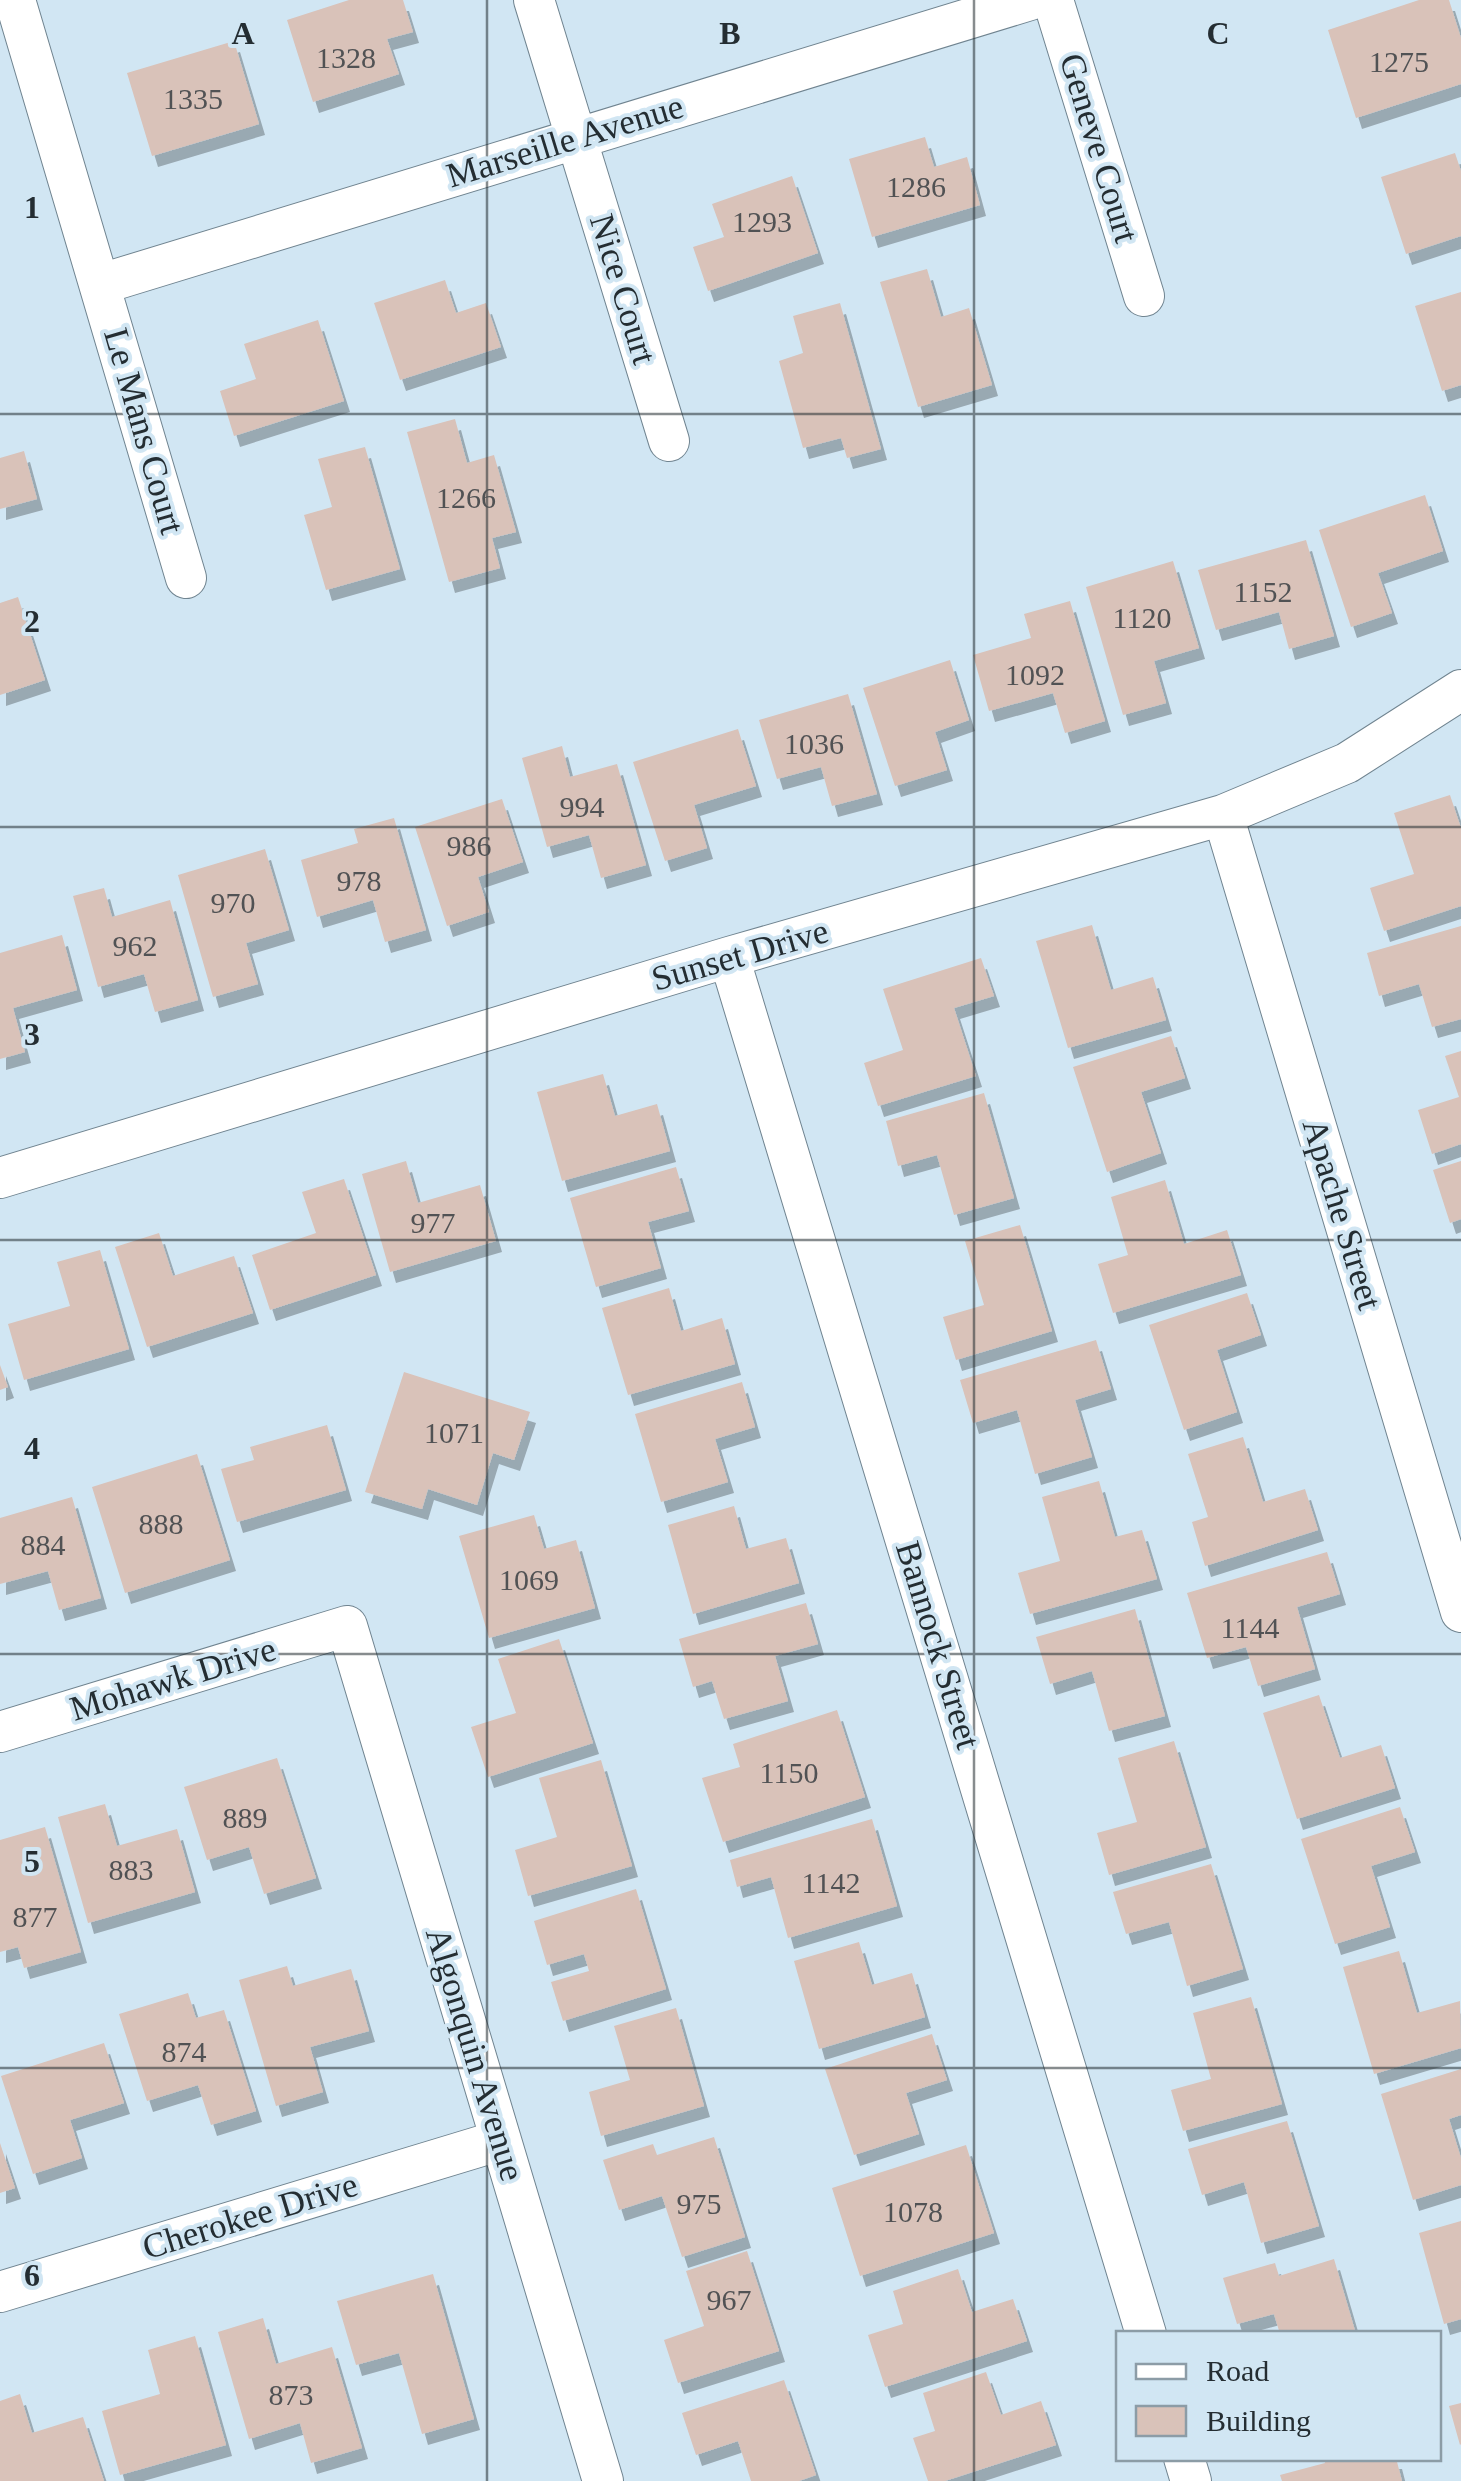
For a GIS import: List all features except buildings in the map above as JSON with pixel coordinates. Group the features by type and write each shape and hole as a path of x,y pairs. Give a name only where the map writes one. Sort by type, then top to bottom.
{"street":[{"name":"Le Mans Court","path":"14,0 186,578"},
{"name":"Nice Court","path":"534,0 668,441"},
{"name":"Marseille Avenue","path":"101,284 1030,0"},
{"name":"Geneve Court","path":"1054,0 1144,296"},
{"name":"Sunset Drive","path":"0,1178 729,957 1223,815 1348,764 1461,690"},
{"name":"Apache Street","path":"1223,815 1461,1612"},
{"name":"Bannock Street","path":"729,957 1145,2331"},
{"name":"Mohawk Drive","path":"0,1732 347,1626"},
{"name":"Algonquin Avenue","path":"347,1626 603,2481"},
{"name":"Cherokee Drive","path":"0,2292 501,2140"}]}
